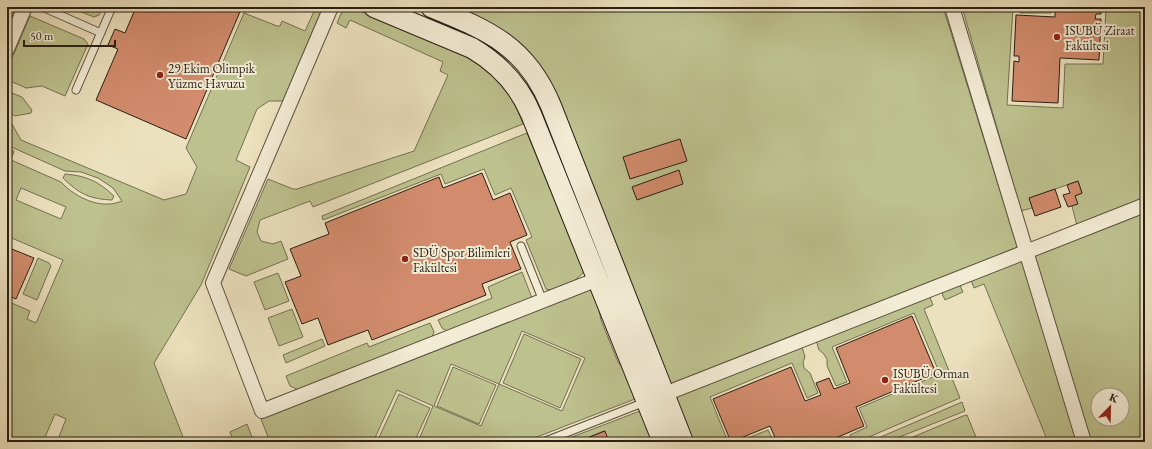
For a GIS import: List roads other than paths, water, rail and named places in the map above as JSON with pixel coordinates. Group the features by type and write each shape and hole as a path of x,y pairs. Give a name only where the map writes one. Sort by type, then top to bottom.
{"street":[{"path":"7,49 25,7"},
{"path":"330,7 212,283 262,411 598,279"},
{"path":"374,7 472,48 494,62 512,80 529,108 598,279 656,398 683,442"},
{"path":"431,7 475,25 495,36 519,56 538,79 551,106 656,398 663,442"},
{"path":"952,7 1084,442"},
{"path":"656,398 1145,205"}],"lane":[{"path":"42,7 101,33"},
{"path":"76,90 112,7"},
{"path":"521,246 543,301"},
{"path":"543,442 656,398"}],"place":[{"name":"ISUBÜ Ziraat Fakültesi","path":"1057,37"},
{"name":"29 Ekim Olimpik Yüzme Havuzu","path":"160,75"},
{"name":"SDÜ Spor Bilimleri Fakültesi","path":"405,259"},
{"name":"ISUBÜ Orman Fakültesi","path":"885,380"}]}
